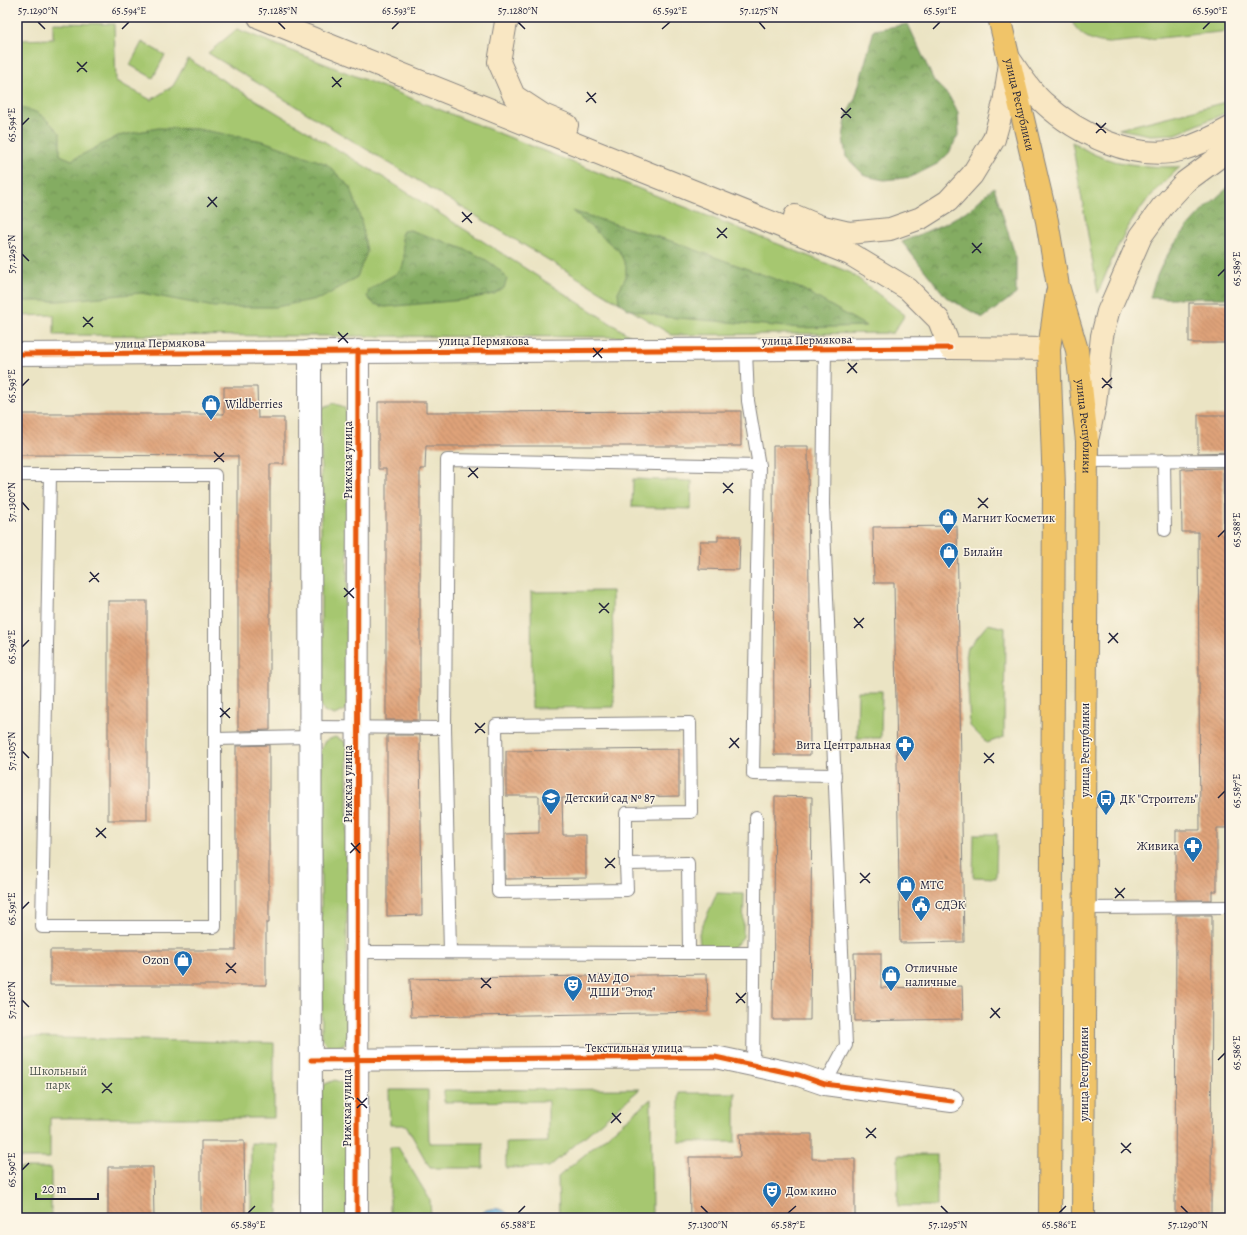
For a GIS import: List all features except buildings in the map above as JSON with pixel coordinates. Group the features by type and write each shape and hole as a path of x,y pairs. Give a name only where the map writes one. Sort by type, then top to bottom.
{"main road":[{"path":"259,17 850,254 908,289 939,320 950,348 1049,349"},
{"path":"510,17 506,22 498,62 514,96 543,115 819,226 849,233 890,229 921,218 948,201 972,175 994,139 1004,103 1010,60"},
{"name":"улица Республики","path":"999,17 1047,221 1058,286 1077,350 1087,451 1083,1218"},
{"path":"1010,60 1043,103 1071,124 1096,138 1122,147 1149,152 1179,151 1211,139 1230,128"},
{"path":"1087,451 1095,404 1102,336 1108,312 1141,236 1162,206 1186,182 1230,149"},
{"name":"улица Республики","path":"1050,1218 1054,487 1049,349 1058,286"}],"street":[{"name":"улица Пермякова","path":"17,354 950,348"},
{"path":"310,351 311,1218"},
{"name":"Рижская улица","path":"357,1218 358,351"},
{"name":"Текстильная улица","path":"311,1060 715,1057 799,1075 824,1084 952,1101"}],"lane":[{"path":"824,1084 846,1045 823,504 826,349"},
{"path":"746,350 748,400 759,466 754,774 835,775"},
{"path":"1087,451 1164,460 1230,460"},
{"path":"450,952 445,728 447,460 759,466"},
{"path":"1164,460 1165,530"},
{"path":"17,475 50,475 215,475 215,927 42,926 50,475"},
{"path":"690,723 691,812 626,813 626,864 627,890 498,892 496,725 690,723"},
{"path":"216,739 358,727 445,728"},
{"path":"753,1066 756,817"},
{"path":"626,864 688,863 689,953"},
{"path":"1084,908 1230,907"},
{"path":"358,952 754,953"}],"green space":[{"path":"1070,17 1230,17 1230,31 1109,43 1096,41 1085,36 1077,29"},
{"path":"53,23 114,24 116,81 151,100 173,86 188,59 386,179 632,337 54,335 54,315 17,316 17,40 53,39"},
{"path":"908,24 934,81 949,96 958,113 959,133 949,153 939,163 911,177 884,180 865,176 846,157 843,137 847,114 855,99 874,30"},
{"path":"237,29 851,273 905,315 893,333 672,335 208,53"},
{"path":"142,42 165,55 153,78 130,65"},
{"path":"1230,101 1230,111 1176,134 1150,135 1119,129"},
{"path":"17,108 36,112 50,123 60,133 60,155 72,160 118,136 158,128 197,129 263,141 327,164 351,188 361,220 367,252 357,277 322,298 276,307 214,307 141,293 59,301 24,301 17,295"},
{"path":"1072,142 1093,154 1116,162 1148,166 1180,167 1151,196 1130,224 1115,253 1098,293"},
{"path":"1230,186 1230,298 1150,298 1162,265 1181,236 1192,222"},
{"path":"994,187 1016,258 1016,294 983,318 946,297 902,242 946,223 970,209"},
{"path":"572,211 671,241 802,289 866,326 801,328 666,317 628,309 619,302 618,292 626,277 626,266 619,251"},
{"path":"410,230 449,243 489,262 500,270 507,279 504,288 494,294 463,300 385,307 374,304 367,297 369,290 400,271 403,266 404,259 401,235 403,231"},
{"path":"334,403 344,407 348,417 347,706 344,711 334,715 324,711 321,706 321,412 324,407"},
{"path":"633,479 692,481 691,509 632,507"},
{"path":"612,591 614,707 532,708 531,592"},
{"path":"988,624 1005,628 1004,737 987,743 970,726 966,650"},
{"path":"858,691 882,691 881,738 857,738"},
{"path":"335,737 344,741 347,746 347,1040 341,1046 334,1048 325,1043 322,1039 320,751 325,741"},
{"path":"974,834 997,834 996,878 973,877"},
{"path":"717,893 744,894 743,937 733,948 700,947 699,933"},
{"name":"Школьный парк","path":"17,1037 274,1043 274,1118 50,1118 50,1158 17,1158"},
{"path":"335,1080 345,1084 348,1089 349,1218 321,1218 321,1093 325,1084"},
{"path":"640,1089 549,1167 506,1168 506,1143 548,1142 548,1101 444,1102 444,1090"},
{"path":"389,1090 428,1090 429,1143 483,1143 483,1168 430,1168 406,1125 390,1125"},
{"path":"679,1093 735,1093 735,1142 679,1142"},
{"path":"651,1099 652,1217 559,1218 558,1177"},
{"path":"251,1143 277,1144 278,1218 251,1218"},
{"path":"390,1147 398,1147 430,1200 431,1218 390,1218"},
{"path":"898,1155 937,1155 937,1206 898,1206"},
{"path":"17,1168 51,1168 51,1218 17,1218"}],"water":[{"path":"495,1208 503,1210 514,1218 476,1218 486,1210"}],"cycle path":[{"path":"17,354 950,348"},
{"path":"357,1218 358,351"},
{"path":"311,1060 715,1057 799,1075 825,1084 952,1101"}],"place":[{"name":"Wildberries","path":"211,421"},
{"name":"Магнит Косметик","path":"948,535"},
{"name":"Билайн","path":"949,569"},
{"name":"Вита Центральная","path":"905,762"},
{"name":"Детский сад № 87","path":"551,815"},
{"name":"ДК \"Строитель\"","path":"1106,816"},
{"name":"Живика","path":"1193,863"},
{"name":"МТС","path":"906,902"},
{"name":"СДЭК","path":"921,922"},
{"name":"Ozon","path":"183,977"},
{"name":"Отличные наличные","path":"891,992"},
{"name":"МАУ ДО \"ДШИ \"Этюд\"","path":"573,1002"},
{"name":"Дом кино","path":"772,1208"}]}
